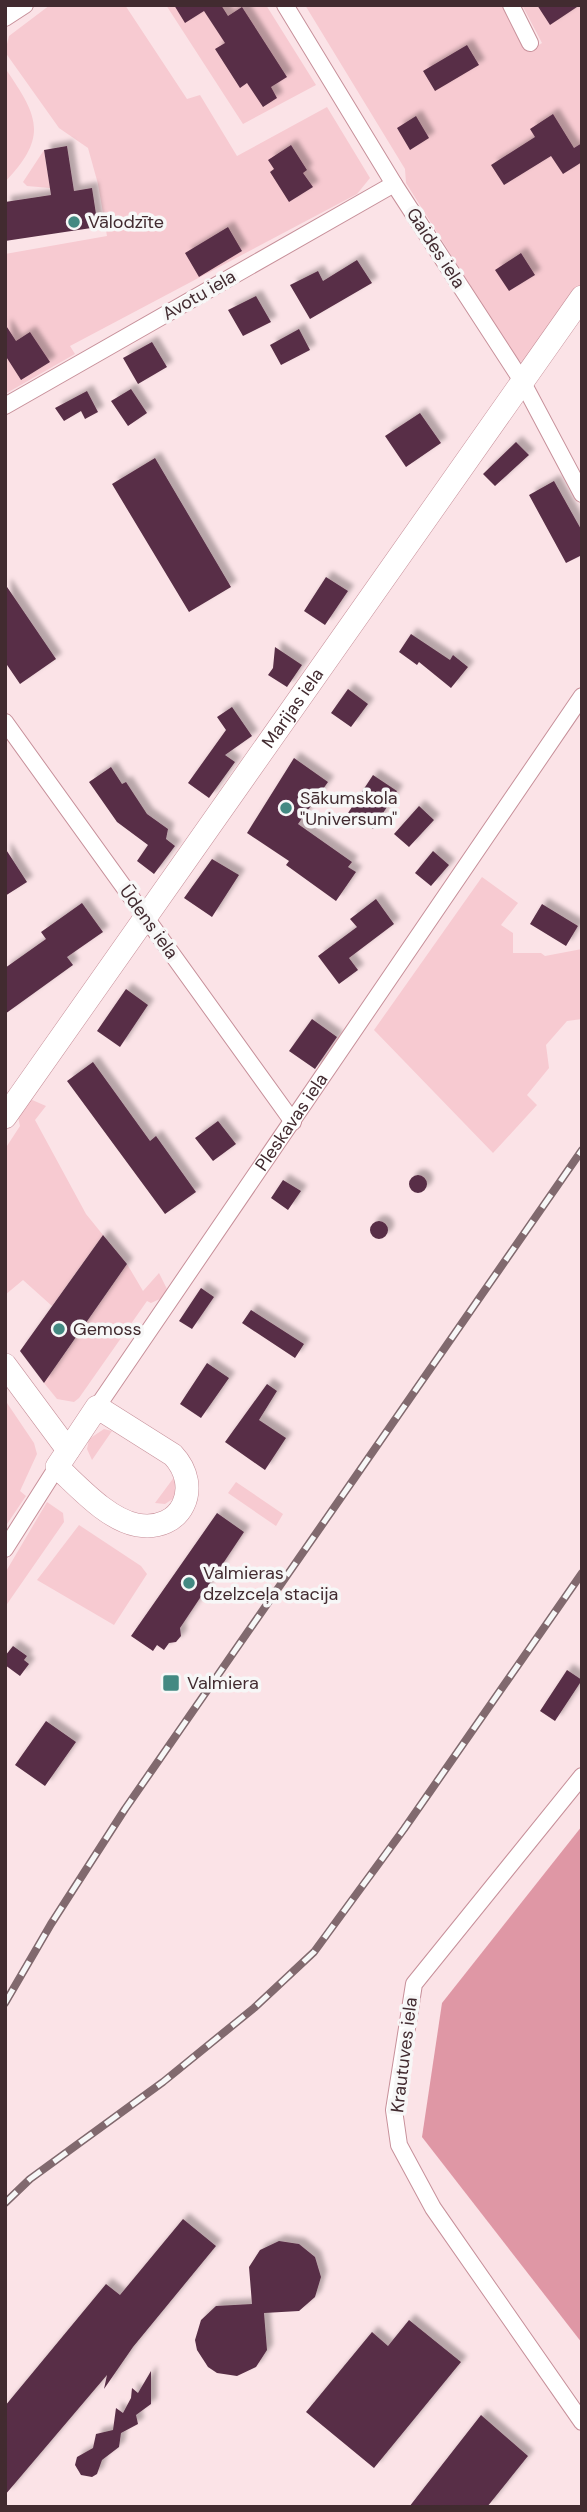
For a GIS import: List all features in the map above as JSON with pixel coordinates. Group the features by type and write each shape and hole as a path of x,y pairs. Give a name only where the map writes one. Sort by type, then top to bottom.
{"street":[{"path":"5,18 25,5"},
{"name":"Gaides iela","path":"285,5 394,184 522,381 582,494"},
{"path":"511,5 530,43"},
{"name":"Avotu iela","path":"5,406 394,184"},
{"name":"Marijas iela","path":"5,1117 582,297"},
{"name":"Pleskavas iela","path":"5,1549 97,1407 582,696"},
{"name":"Ūdens iela","path":"5,722 293,1122"},
{"path":"5,1365 89,1496 123,1520 138,1525 153,1525 180,1512 188,1488 183,1466 173,1455 97,1407"},
{"name":"Krautuves iela","path":"582,1776 414,1984 394,2110 399,2145 433,2208 582,2422"}],"shaded area":[{"path":"50,5 125,5 187,99 200,95 237,156 327,107 370,178 357,194 70,346 75,354 5,394 5,254 107,236 98,184 88,148 59,128 5,52 9,36"},
{"path":"166,5 266,5 316,85 243,124"},
{"path":"305,5 501,5 529,51 542,43 522,5 582,5 582,282 528,360 521,362 510,349 406,183 405,169"},
{"path":"5,68 25,100 34,126 28,152 5,182"},
{"path":"44,150 50,188 27,186 23,182"},
{"path":"482,877 518,903 501,925 513,933 513,953 541,953 545,956 582,949 582,1019 567,1021 546,1045 549,1068 527,1095 537,1105 493,1153 374,1030"},
{"path":"30,1099 46,1106 35,1120 86,1214 103,1235 52,1306 23,1280 5,1295 5,1149 20,1126 17,1112"},
{"path":"127,1264 143,1291 159,1273 167,1289 162,1298 151,1303 147,1301 79,1398 74,1402 57,1399 44,1383"},
{"path":"5,1400 34,1443 37,1454 20,1491 26,1496 5,1527"},
{"path":"104,1429 112,1431 92,1460 87,1449 89,1439"},
{"path":"175,1476 178,1483 174,1498 165,1504 155,1503"},
{"path":"236,1482 283,1514 276,1526 228,1493"},
{"path":"47,1502 63,1513 64,1522 5,1607 5,1573"},
{"path":"79,1525 141,1566 147,1574 114,1625 37,1580"},
{"path":"582,1826 582,2343 422,2137 442,2003"}],"building":[{"path":"174,5 221,5 228,16 242,7 287,77 271,87 277,98 263,107 247,83 240,88 215,49 225,43 204,11 185,23"},
{"path":"537,5 580,5 550,25"},
{"path":"467,45 479,65 435,91 423,71"},
{"path":"553,114 574,148 582,143 582,162 563,174 551,156 504,185 491,165 535,137 530,129"},
{"path":"416,116 429,138 410,150 397,128"},
{"path":"291,145 307,170 303,173 313,187 289,202 270,172 274,169 268,160"},
{"path":"67,146 74,191 92,188 98,227 5,241 5,202 51,195 44,150"},
{"path":"228,227 242,251 199,277 185,253"},
{"path":"521,253 535,275 509,291 495,270"},
{"path":"357,260 372,283 310,319 290,285 318,271 323,281"},
{"path":"256,296 271,322 243,336 228,310"},
{"path":"5,324 16,341 30,332 50,362 21,380 5,355"},
{"path":"299,329 310,350 281,365 270,345"},
{"path":"152,342 167,367 138,384 123,358"},
{"path":"131,389 147,413 128,426 111,401"},
{"path":"87,391 98,412 85,419 81,411 64,421 55,408"},
{"path":"420,413 441,443 406,467 385,436"},
{"path":"516,442 529,455 495,486 483,474"},
{"path":"155,458 231,587 189,612 112,484"},
{"path":"554,481 582,531 582,555 566,563 529,495"},
{"path":"326,577 348,591 325,625 304,611"},
{"path":"5,584 56,659 20,684 5,662"},
{"path":"411,634 450,660 453,655 468,667 451,688 419,662 417,665 399,652"},
{"path":"275,647 302,665 287,687 268,675 273,668"},
{"path":"348,689 368,704 351,727 331,713"},
{"path":"232,707 252,736 225,755 235,762 209,798 188,783 226,730 217,717"},
{"path":"294,758 328,782 298,824 352,862 348,867 356,872 336,901 286,865 289,861 247,833"},
{"path":"111,767 122,784 126,782 147,814 168,829 166,839 175,846 154,874 137,861 148,845 117,822 89,782"},
{"path":"373,775 397,791 373,829 348,813"},
{"path":"419,806 434,820 409,847 394,834"},
{"path":"5,848 27,882 5,896"},
{"path":"433,851 449,865 431,886 415,873"},
{"path":"212,859 239,875 212,917 184,898"},
{"path":"376,899 394,924 349,958 358,970 339,984 318,956 357,927 350,919"},
{"path":"82,903 103,932 67,957 73,965 5,1014 5,968 46,939 41,932"},
{"path":"542,904 578,926 566,946 530,924"},
{"path":"126,989 148,1005 120,1047 97,1031"},
{"path":"312,1019 337,1037 315,1069 289,1051"},
{"path":"93,1062 150,1141 156,1136 196,1192 165,1214 67,1081"},
{"path":"218,1121 236,1144 213,1161 195,1138"},
{"path":"418,1175 424,1178 427,1184 424,1190 418,1193 412,1190 409,1184 412,1178"},
{"path":"283,1180 301,1191 288,1210 271,1198"},
{"path":"379,1221 385,1224 388,1230 385,1236 379,1239 373,1236 370,1230 373,1224"},
{"name":"Gemoss","path":"103,1235 127,1264 44,1383 20,1351"},
{"path":"201,1288 214,1297 192,1329 179,1321"},
{"path":"251,1310 304,1344 295,1358 242,1323"},
{"path":"207,1363 229,1378 201,1418 180,1404"},
{"path":"267,1384 277,1391 259,1420 286,1438 265,1470 225,1442"},
{"name":"Valmieras dzelzceļa stacija","path":"217,1513 244,1532 180,1628 181,1636 176,1642 169,1643 164,1650 157,1645 153,1651 131,1636"},
{"path":"13,1646 27,1656 24,1660 29,1664 20,1676 5,1665 5,1656"},
{"path":"567,1670 582,1680 555,1721 540,1711"},
{"path":"46,1721 76,1742 45,1786 15,1765"},
{"path":"183,2219 216,2246 133,2347 104,2389 107,2375 5,2495 5,2406 106,2284 120,2295"},
{"path":"279,2241 299,2244 315,2257 321,2277 315,2297 299,2311 264,2313 267,2350 256,2367 237,2376 217,2373 208,2367 197,2350 195,2340 201,2320 216,2306 252,2304 249,2267 260,2250"},
{"path":"409,2320 461,2362 374,2468 306,2412 372,2332 388,2346"},
{"path":"151,2371 151,2404 136,2415 138,2424 121,2433 119,2447 102,2460 97,2474 92,2477 81,2475 75,2465 77,2457 93,2448 96,2434 113,2430 116,2408 123,2413 131,2398 132,2388 138,2393"},
{"path":"481,2415 528,2456 487,2507 409,2507"}],"railway":[{"path":"5,2003 51,1924 125,1809 582,1150"},
{"path":"5,2203 30,2179 163,2082 254,2008 314,1952 404,1829 582,1573"}],"place":[{"name":"Vālodzīte","path":"74,222"},
{"name":"Sākumskola \"Universum\"","path":"286,808"},
{"name":"Gemoss","path":"59,1329"},
{"name":"Valmieras dzelzceļa stacija","path":"189,1583"},
{"name":"Valmiera","path":"171,1683"}]}
